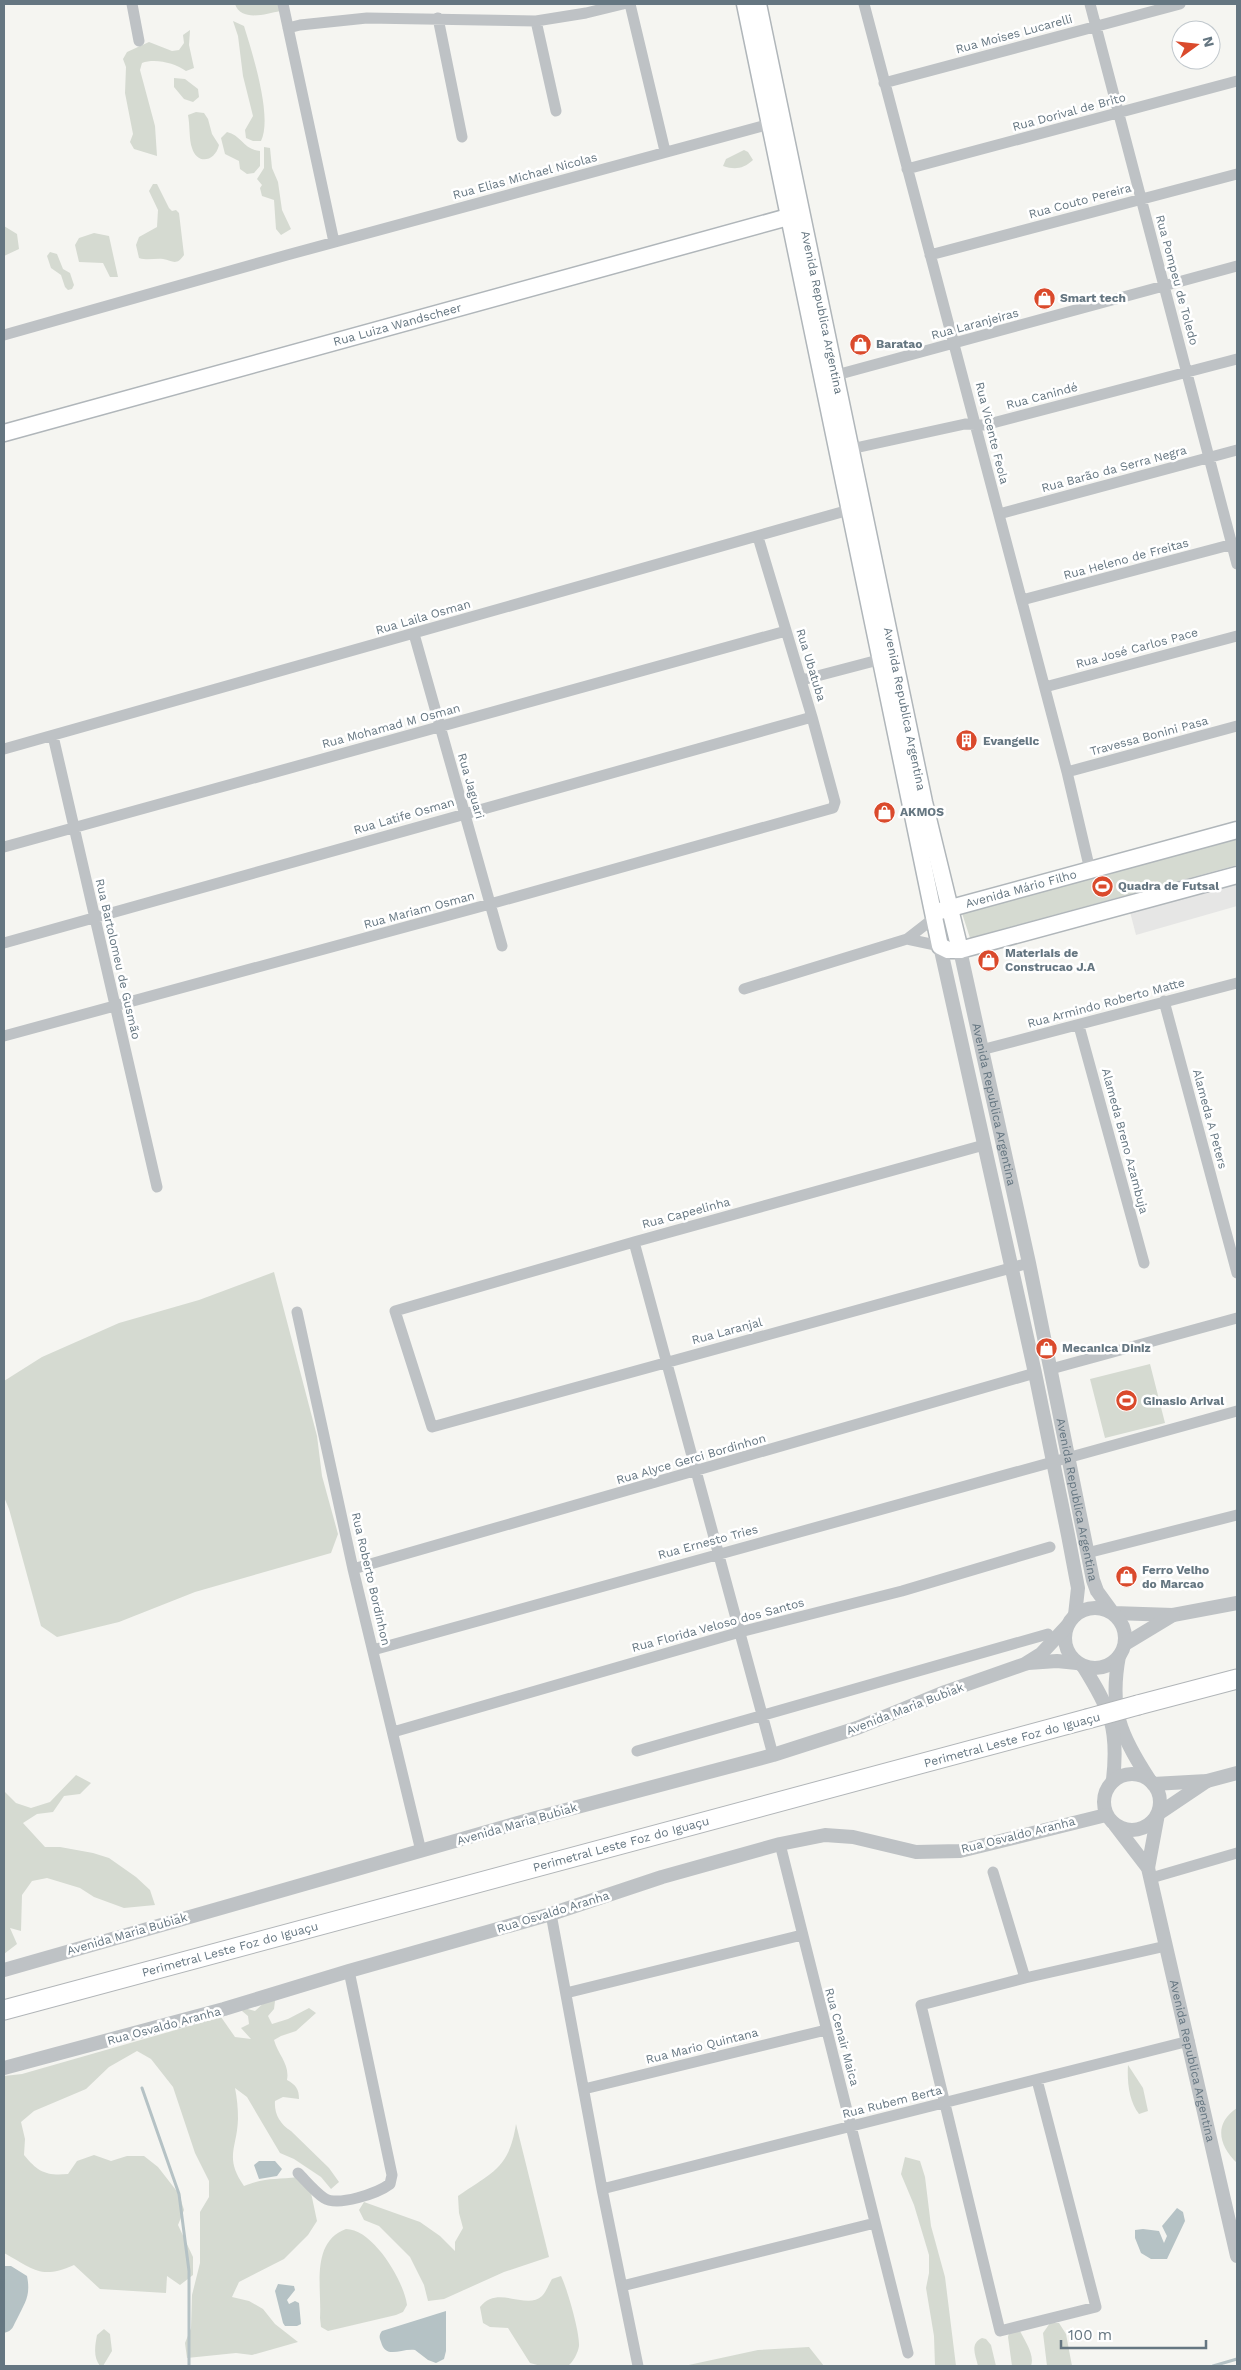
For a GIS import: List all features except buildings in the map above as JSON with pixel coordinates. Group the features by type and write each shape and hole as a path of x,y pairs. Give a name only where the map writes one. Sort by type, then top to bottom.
{"highway":[{"name":"Perimetral Leste Foz do Iguaçu","path":"4,2010 1237,1679"}],"main road":[{"name":"Avenida Republica Argentina","path":"745,4 770,124 796,214"},
{"name":"Avenida Republica Argentina","path":"758,4 796,214 830,380 852,450 856,508 882,660 940,946"},
{"name":"Rua Luiza Wandscheer","path":"4,433 796,214"},
{"name":"Avenida Republica Argentina","path":"830,380 836,444 856,508 960,950"},
{"name":"Avenida Mário Filho","path":"949,907 1237,830"},
{"path":"940,946 948,950 960,950 1237,875"},
{"path":"934,918 938,912 949,907"}],"street":[{"path":"132,4 139,41"},
{"path":"283,4 334,242"},
{"path":"288,28 367,18 438,18 489,22 536,21 586,13 623,4"},
{"path":"630,4 665,152"},
{"name":"Rua Vicente Feola","path":"864,4 1067,772 1090,870"},
{"name":"Rua Pompeu de Toledo","path":"1090,4 1209,458 1235,544 1237,564"},
{"name":"Rua Moises Lucarelli","path":"884,83 1180,4"},
{"path":"438,18 462,137"},
{"path":"536,21 556,111"},
{"name":"Rua Dorival de Brito","path":"907,169 1237,81"},
{"name":"Rua Elias Michael Nicolas","path":"4,336 287,255 770,124"},
{"name":"Rua Couto Pereira","path":"930,255 1237,174"},
{"name":"Rua Laranjeiras","path":"830,380 1237,266"},
{"name":"Rua Canindé","path":"852,450 965,424 985,425 1237,359"},
{"path":"836,444 845,450 852,450"},
{"name":"Rua Barão da Serra Negra","path":"999,514 1237,450"},
{"name":"Rua Laila Osman","path":"4,749 856,508"},
{"name":"Rua Ubatuba","path":"758,537 802,680 835,802"},
{"name":"Rua Heleno de Freitas","path":"1022,600 1235,544"},
{"name":"Rua Mohamad M Osman","path":"4,847 786,631"},
{"name":"Rua Jaguari","path":"414,634 502,946"},
{"name":"Rua José Carlos Pace","path":"1044,687 1237,636"},
{"path":"802,680 882,660"},
{"name":"Rua Latife Osman","path":"4,943 812,717"},
{"name":"Travessa Bonini Pasa","path":"1067,772 1237,726"},
{"name":"Rua Bartolomeu de Gusmão","path":"53,736 157,1187"},
{"name":"Rua Mariam Osman","path":"4,1036 828,811 833,808 835,802"},
{"path":"744,989 907,939 934,918"},
{"path":"907,939 940,946"},
{"name":"Avenida Republica Argentina","path":"940,946 1035,1373 1078,1588 1071,1620"},
{"name":"Avenida Republica Argentina","path":"960,950 1029,1263 1087,1553 1097,1592 1113,1613"},
{"name":"Rua Armindo Roberto Matte","path":"982,1050 1237,983"},
{"name":"Alameda A Peters","path":"1164,1001 1237,1273"},
{"name":"Alameda Breno Azambuja","path":"1078,1026 1144,1264"},
{"name":"Rua Capeelinha","path":"432,1427 395,1311 634,1242 984,1145"},
{"path":"634,1242 773,1755"},
{"name":"Rua Laranjal","path":"432,1427 1029,1263"},
{"name":"Rua Roberto Bordinhon","path":"297,1312 353,1569 421,1851"},
{"path":"1051,1369 1237,1318"},
{"name":"Rua Alyce Gerci Bordinhon","path":"353,1569 696,1472 1035,1373"},
{"name":"Rua Ernesto Tries","path":"373,1650 1237,1411"},
{"path":"1087,1553 1237,1515"},
{"name":"Rua Florida Veloso dos Santos","path":"393,1732 740,1632 902,1591 1050,1547"},
{"path":"1207,1781 1158,1814 1150,1824 1139,1830 1126,1830 1110,1820 1104,1796 1114,1780 1116,1759 1114,1732 1105,1702 1066,1646 1071,1620 1094,1608 1113,1613 1173,1615 1237,1603"},
{"path":"1113,1613 1122,1624 1122,1650 1114,1681 1115,1703 1129,1747 1159,1795 1158,1814"},
{"path":"1080,1664 1103,1667 1122,1650 1173,1615"},
{"name":"Avenida Maria Bubiak","path":"1025,1664 1041,1654 1071,1620"},
{"path":"637,1751 1048,1634"},
{"name":"Avenida Maria Bubiak","path":"4,1970 421,1851 773,1755 857,1728 945,1692 1025,1664 1057,1660 1080,1664"},
{"path":"1114,1780 1131,1773 1151,1781 1207,1781 1237,1773"},
{"name":"Avenida Republica Argentina","path":"1158,1814 1149,1873 1237,2256"},
{"name":"Avenida Republica Argentina","path":"1110,1820 1149,1873"},
{"name":"Rua Osvaldo Aranha","path":"4,2068 224,2009 349,1971 551,1914 662,1877 780,1844 825,1835 853,1837 916,1852 960,1851 1110,1820"},
{"name":"Rua Cenair Maica","path":"780,1844 908,2353"},
{"path":"1149,1873 1237,1853"},
{"path":"993,1872 1025,1978"},
{"path":"551,1914 602,2189 638,2366"},
{"path":"566,1993 802,1935"},
{"path":"1037,2080 1096,2307 1000,2331 921,2005 1025,1978 1166,1946"},
{"path":"298,2173 324,2198 331,2201 359,2197 382,2189 390,2184 392,2175 349,1971"},
{"name":"Rua Mario Quintana","path":"584,2089 826,2030"},
{"name":"Rua Rubem Berta","path":"602,2189 1189,2041"},
{"path":"622,2286 875,2223"}],"shaded area":[{"path":"235,4 282,4 280,11 248,15 238,10"},
{"path":"233,21 244,26 260,84 265,117 261,141 253,141 246,138 245,130 253,116 243,76 238,36"},
{"path":"190,30 189,45 194,68 186,71 165,62 153,61 142,63 140,70 155,126 157,156 134,149 130,142 133,134 125,93 126,67 123,59 127,52 149,42 172,51 179,50 184,43 183,35"},
{"path":"174,78 185,79 198,89 199,97 193,102 184,99 174,87"},
{"path":"196,112 204,113 208,119 212,134 219,145 217,151 210,158 202,159 198,157 191,145 188,115"},
{"path":"227,132 236,136 250,148 260,151 260,166 254,173 247,174 240,169 239,161 225,154 221,138"},
{"path":"264,147 270,148 272,168 278,182 282,210 291,229 281,235 276,229 274,200 262,196 260,188 262,185 257,179 264,168"},
{"path":"744,150 748,152 753,160 739,168 723,166 726,159"},
{"path":"153,184 157,184 169,208 179,213 184,255 176,262 163,259 139,258 136,245 139,237 157,227 158,210 149,191"},
{"path":"4,226 17,234 19,249 4,256"},
{"path":"94,233 109,236 118,277 110,277 103,263 79,262 75,245 79,238"},
{"path":"50,252 57,254 63,269 70,273 74,285 72,289 68,290 65,287 61,275 51,268 47,256"},
{"path":"1237,836 1237,865 970,938 961,910"},
{"path":"1237,879 1237,906 1136,935 1129,908"},
{"path":"274,1272 317,1436 322,1476 338,1534 331,1553 195,1592 119,1622 57,1637 41,1626 4,1497 4,1381 42,1357 119,1323 199,1300"},
{"name":"Ginasio Arival","path":"1150,1364 1165,1423 1105,1438 1090,1379"},
{"path":"76,1775 91,1783 80,1794 64,1796 53,1812 37,1814 23,1823 45,1847 60,1847 109,1858 136,1877 150,1890 155,1905 124,1908 94,1897 80,1888 47,1878 32,1881 22,1895 21,1931 10,1928 17,1944 4,1954 4,1791 16,1803 31,1808 50,1802"},
{"path":"267,2000 275,2001 274,2009 268,2016 272,2024 288,2019 309,2008 316,2013 296,2031 274,2040 287,2069 287,2080 296,2088 299,2099 283,2097 275,2101 276,2110 278,2118 284,2125 329,2168 339,2182 331,2189 321,2177 294,2159 280,2153 247,2097 235,2088 238,2119 233,2160 234,2168 244,2186 265,2180 298,2177 310,2188 317,2221 308,2235 284,2259 239,2282 232,2297 249,2301 263,2309 275,2324 298,2342 252,2355 236,2353 187,2358 185,2343 191,2328 192,2295 200,2263 200,2212 209,2197 209,2181 195,2153 173,2087 151,2059 137,2051 109,2067 86,2089 34,2111 21,2122 25,2139 24,2155 43,2172 68,2174 77,2161 94,2155 111,2161 127,2156 144,2156 158,2167 179,2194 184,2210 178,2225 193,2257 193,2275 180,2285 167,2276 166,2293 100,2289 74,2265 53,2272 37,2271 4,2253 4,2076 22,2074 221,2017 235,2037 251,2039 241,2028 249,2024 248,2016 242,2011 244,2008 255,2011"},
{"path":"1128,2065 1143,2088 1148,2111 1139,2114 1129,2091"},
{"path":"1237,2108 1237,2163 1226,2149 1221,2134 1225,2120"},
{"path":"516,2124 549,2257 504,2272 444,2299 428,2301 424,2285 410,2257 379,2226 364,2220 359,2210 364,2202 420,2222 440,2236 455,2251 455,2242 463,2228 459,2213 458,2196 489,2175 504,2160 513,2139"},
{"path":"905,2157 920,2161 925,2177 931,2226 945,2277 956,2366 935,2366 934,2336 926,2288 929,2273 929,2255 914,2205 901,2174"},
{"path":"259,2161 275,2161 282,2169 277,2176 259,2179 254,2165"},
{"path":"1177,2208 1183,2212 1185,2221 1167,2259 1151,2259 1141,2253 1135,2238 1135,2230 1159,2231 1164,2243 1167,2236 1162,2226"},
{"path":"346,2229 356,2231 366,2238 386,2258 400,2283 407,2305 403,2312 396,2315 328,2331 321,2327 320,2318 320,2268 322,2255 327,2244 335,2235"},
{"path":"4,2266 11,2266 27,2276 28,2294 14,2326 11,2330 4,2333"},
{"path":"561,2276 575,2321 579,2340 578,2352 568,2366 541,2366 530,2363 508,2328 490,2327 483,2323 480,2307 487,2301 495,2298 535,2300 542,2296 552,2279"},
{"path":"278,2284 294,2286 295,2290 287,2300 289,2304 295,2301 299,2303 301,2324 285,2326 283,2323 275,2291"},
{"path":"446,2311 446,2351 444,2359 436,2363 428,2360 415,2350 390,2352 386,2351 383,2347 380,2337 382,2331"},
{"path":"1050,2323 1059,2323 1066,2334 1072,2366 1047,2366 1043,2333"},
{"path":"104,2329 110,2334 112,2351 103,2366 100,2366 95,2351 97,2335"},
{"path":"1020,2331 1031,2353 1031,2366 1012,2366 1008,2337 1009,2333"},
{"path":"982,2338 986,2339 991,2345 996,2366 978,2366 974,2347"},
{"path":"809,2347 824,2366 684,2366 758,2350"}],"waterway":[{"path":"142,2088 179,2194 189,2271 189,2366"},
{"path":"1213,2366 1237,2359"}],"place":[{"name":"Smart tech","path":"1044,298"},
{"name":"Baratao","path":"860,344"},
{"name":"Evangelic","path":"967,741"},
{"name":"AKMOS","path":"884,812"},
{"name":"Quadra de Futsal","path":"1102,886"},
{"name":"Materiais de Construcao J.A","path":"989,960"},
{"name":"Mecanica Diniz","path":"1046,1348"},
{"name":"Ginasio Arival","path":"1127,1401"},
{"name":"Ferro Velho do Marcao","path":"1126,1577"}]}
